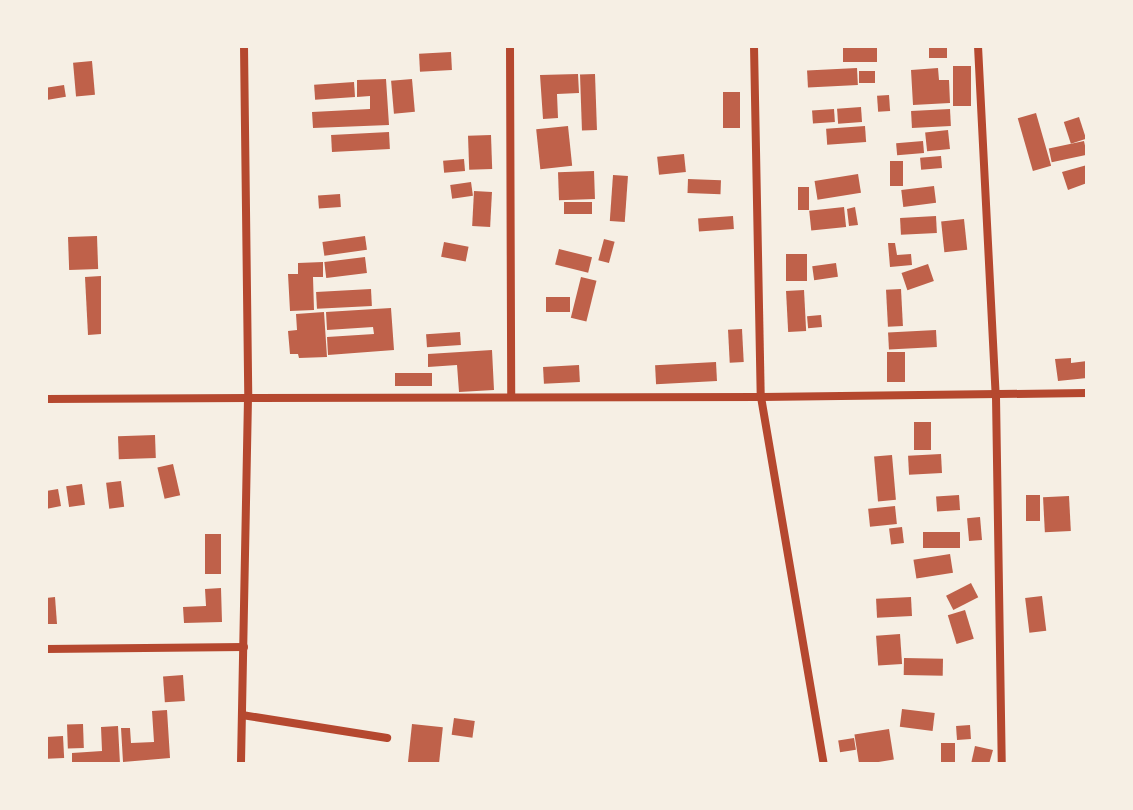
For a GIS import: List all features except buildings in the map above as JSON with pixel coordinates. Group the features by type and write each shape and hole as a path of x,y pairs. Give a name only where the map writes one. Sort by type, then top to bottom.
{"street":[{"path":"241,764 248,398 244,46"},
{"path":"510,46 511,397"},
{"path":"754,46 761,397 824,764"},
{"path":"978,46 996,397 1002,764"},
{"path":"46,399 996,397 1087,393"},
{"path":"46,649 244,647"},
{"path":"242,715 387,738"}]}
